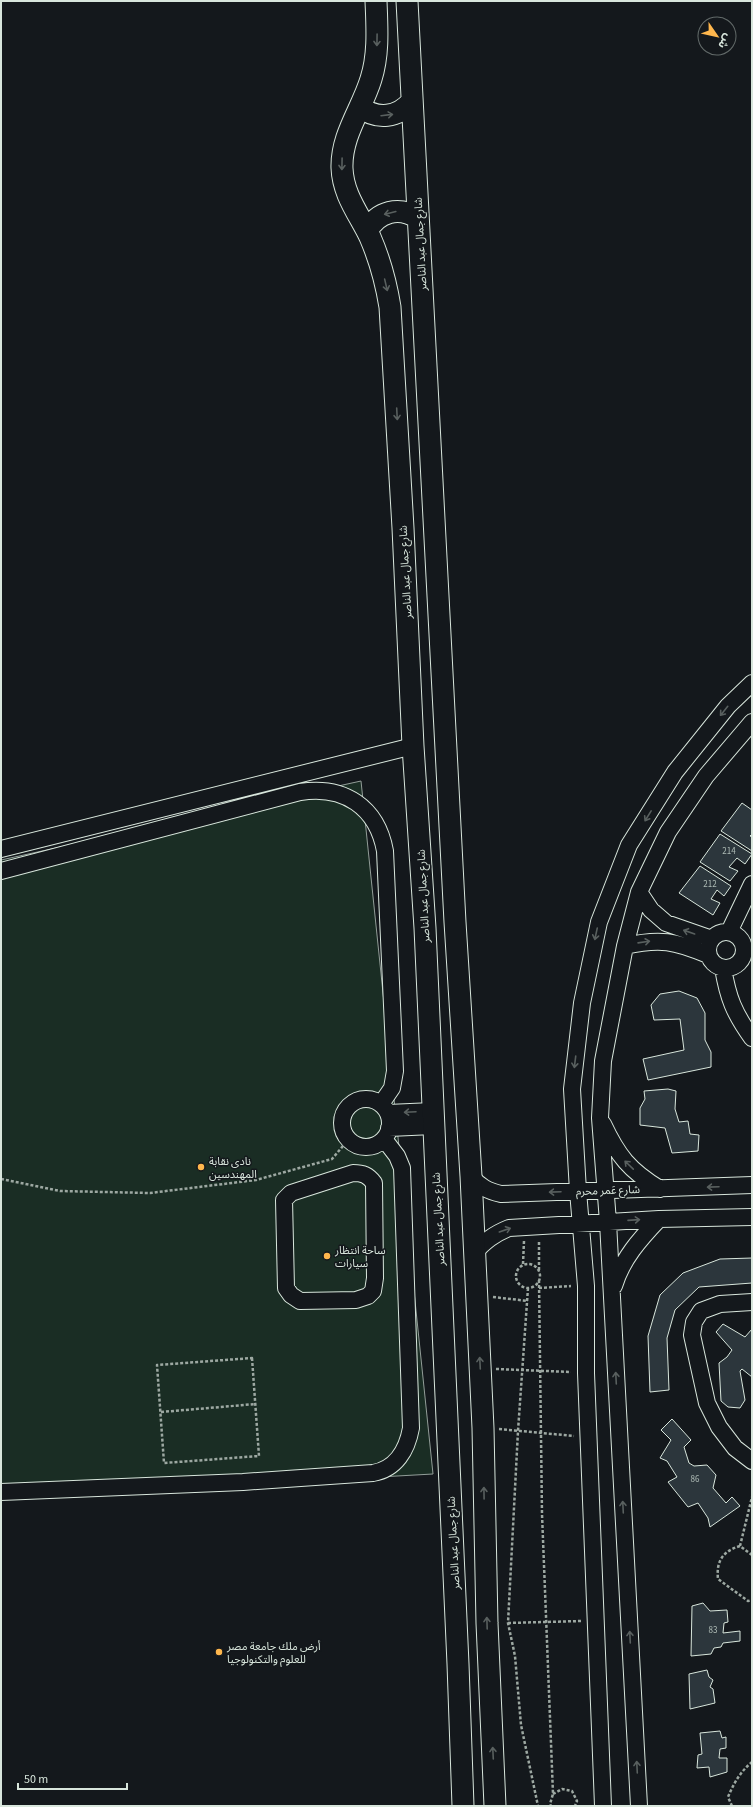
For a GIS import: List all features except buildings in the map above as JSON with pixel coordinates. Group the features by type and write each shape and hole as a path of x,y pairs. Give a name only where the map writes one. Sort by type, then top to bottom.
{"main road":[{"name":"شارع جمال عبد الناصر","path":"376,1 377,38 375,65 365,96 345,141 342,168 347,195 367,231 383,270 390,307 403,528 413,746 425,928 463,1806"},
{"name":"شارع جمال عبد الناصر","path":"407,1 455,922 471,1176 483,1428 487,1623 495,1806"},
{"path":"360,107 372,114 387,116 401,111 412,101"},
{"path":"367,231 376,219 390,212 405,212 418,218"},
{"path":"425,928 436,919 446,918 455,922"},
{"path":"462,1781 469,1788 479,1790 488,1785 493,1776"}],"street":[{"path":"603,1806 586,1373 586,1286 578,1191 572,1089 582,1003 599,922 629,845 675,772 728,706 752,683"},
{"path":"639,1806 608,1222 604,1189 600,1118 602,1061 625,946 639,892 668,832 706,776 752,722"},
{"path":"1,849 413,746"},
{"path":"1,871 300,792 326,791 338,793 361,806 374,821 383,838 385,851 395,1071 386,1121 370,1147 362,1147 348,1140 343,1133 341,1125 342,1117 346,1109 358,1100 366,1098 374,1100 386,1121 402,1168 411,1428 409,1438 402,1454 392,1466 373,1473 243,1482 1,1492"},
{"path":"729,932 752,884"},
{"path":"639,892 651,910 666,923 712,939"},
{"path":"729,932 736,935 741,940 744,946 744,953 741,960 736,965 730,968 722,968 716,966 711,961 708,955 709,944 716,935 729,932"},
{"path":"625,946 645,941 664,941 682,944 708,955"},
{"path":"722,968 728,994 738,1019 752,1038"},
{"path":"600,1118 623,1160 640,1176 660,1188"},
{"path":"386,1121 433,1119"},
{"path":"362,1147 362,1173"},
{"path":"353,1173 362,1173 369,1177 374,1183 375,1278 373,1291 368,1296 356,1300 300,1301 295,1298 286,1288 284,1200 291,1193 353,1173"},
{"name":"شارع عَمر محرم","path":"471,1176 478,1185 489,1191 501,1194 604,1189 752,1185"},
{"path":"474,1253 483,1242 495,1234 509,1228 659,1219 752,1217"},
{"path":"612,1294 617,1275 628,1255 659,1219"},
{"path":"752,1302 720,1304 701,1311 694,1322 692,1335 707,1403 719,1427 736,1448 752,1461"}],"path":[{"path":"1,1179 60,1191 150,1193 256,1180 332,1159 348,1140"},
{"path":"532,1227 523,1264 516,1273 516,1282 524,1288 533,1288 539,1280"},
{"path":"532,1227 539,1280 546,1622 553,1794 550,1804 551,1806"},
{"path":"523,1264 532,1265 538,1271"},
{"path":"539,1288 586,1286"},
{"path":"528,1288 518,1431 508,1622 515,1656 521,1725 538,1806"},
{"path":"476,1295 528,1301"},
{"path":"252,1358 259,1456 164,1463 161,1412 158,1365 252,1358"},
{"path":"480,1369 586,1373"},
{"path":"161,1412 256,1404"},
{"path":"483,1428 589,1437"},
{"path":"740,1546 752,1497"},
{"path":"740,1546 752,1555"},
{"path":"740,1546 731,1549 724,1554 718,1565 718,1579 748,1601 752,1600"},
{"path":"487,1623 596,1621"},
{"path":"732,1806 728,1797 735,1782 745,1768 752,1762"},
{"path":"553,1794 562,1789 572,1791 577,1800 575,1806"}],"green space":[{"name":"نادى نقابة المهندسين","path":"361,781 433,1474 1,1498 1,860"}],"place":[{"name":"نادى نقابة المهندسين","path":"201,1167"},
{"name":"ساحة انتظار سيارات","path":"327,1256"},
{"name":"أرض ملك جامعة مصر للعلوم والتكنولوجيا","path":"219,1652"}]}
